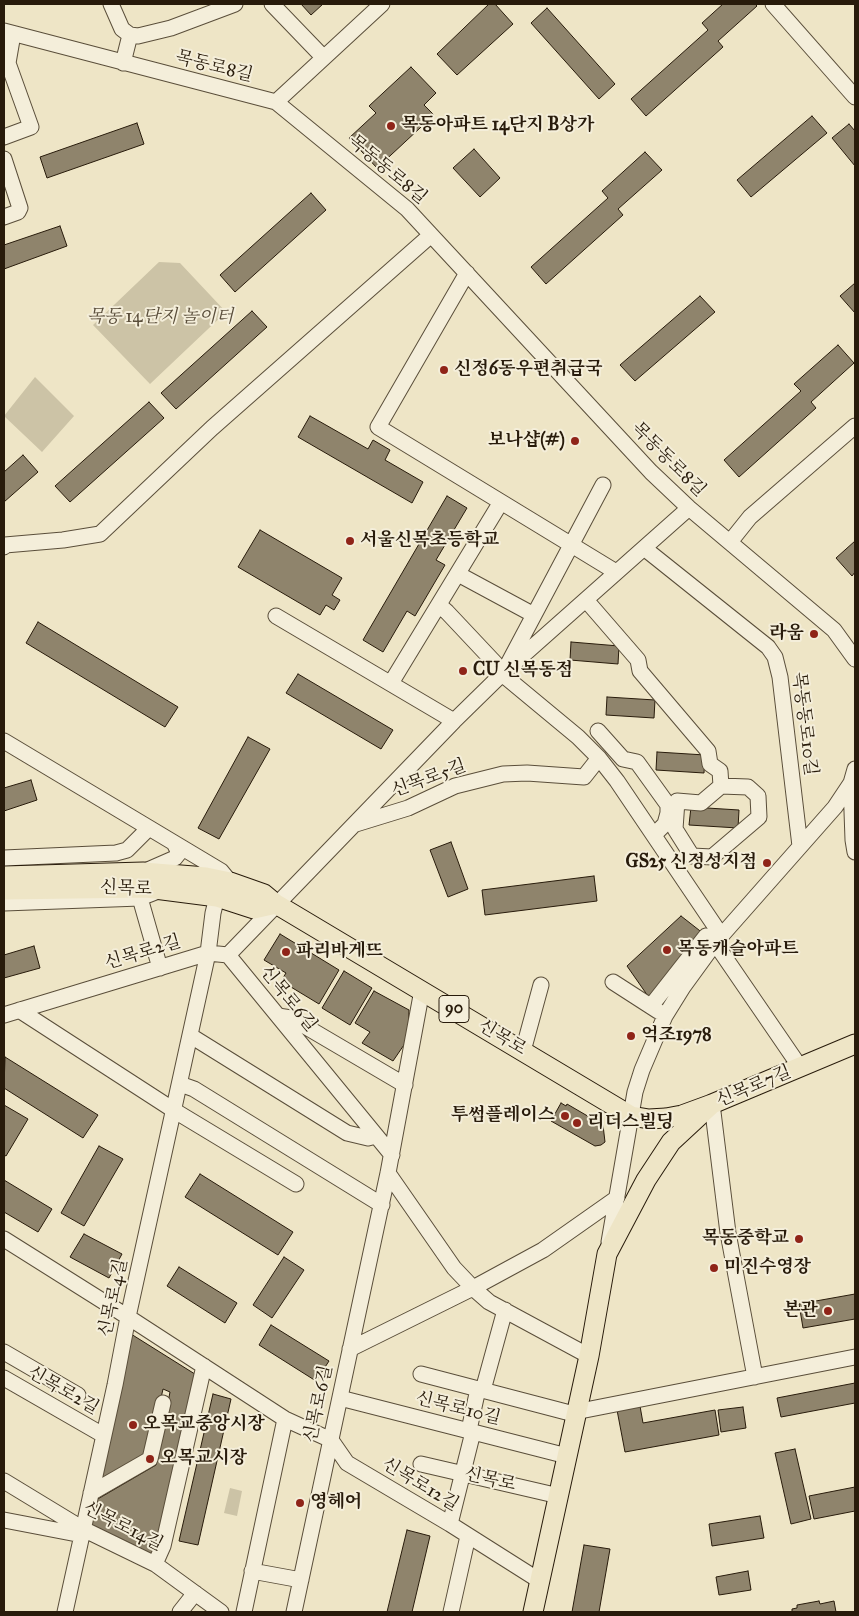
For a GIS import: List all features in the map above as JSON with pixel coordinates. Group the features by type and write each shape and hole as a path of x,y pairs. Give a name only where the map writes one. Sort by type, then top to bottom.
{"main road":[{"name":"신목로","path":"4,876 143,872 206,877 230,882 264,894 276,904 631,1116"},
{"name":"신목로","path":"4,890 147,888 217,897 254,909 276,904"},
{"name":"신목로7길","path":"607,1254 646,1180 671,1142 712,1104 855,1044"},
{"path":"631,1116 649,1119 666,1118 682,1115 712,1104"},
{"path":"533,1612 589,1356 607,1254"}],"street":[{"path":"111,4 122,29 130,35 138,36 170,28 235,4"},
{"path":"272,4 323,57"},
{"path":"276,102 382,4"},
{"path":"773,4 855,97"},
{"path":"4,137 31,127 8,63 8,32"},
{"name":"목동로8길","path":"8,32 276,102"},
{"path":"123,63 130,35"},
{"name":"목동동로8길","path":"276,102 407,209 651,472 689,508 834,630 855,660"},
{"path":"4,159 20,208 18,212 4,217"},
{"path":"4,547 5,545 63,540 100,534 212,428 431,235"},
{"path":"467,273 378,427 616,572"},
{"path":"730,542 750,518 855,426"},
{"path":"571,545 603,485"},
{"path":"390,683 501,502"},
{"name":"신목로5길","path":"276,904 502,674 689,508"},
{"name":"신목로5길","path":"502,674 571,545"},
{"name":"목동동로10길","path":"644,548 768,647 775,657 780,677 800,846"},
{"path":"458,574 534,615"},
{"path":"586,600 638,660 640,671 708,751 710,764 720,771 721,786"},
{"path":"439,605 495,663 502,674 578,737 618,781 800,1067"},
{"path":"276,616 454,721"},
{"path":"598,731 623,758 637,762 668,805 665,824 654,835"},
{"name":"신목로","path":"4,741 221,871 230,882"},
{"name":"신목로5길","path":"354,824 408,808 455,786 503,774 527,773 584,777 599,758"},
{"path":"607,1254 635,1092 642,1070 665,1016 683,986 718,939 835,807 853,776"},
{"path":"853,776 853,840 855,852"},
{"path":"721,786 748,787 758,796 759,817 712,857 692,856 675,829 677,801 701,803 721,786"},
{"path":"4,858 116,853 127,850 148,828"},
{"path":"143,872 175,858 179,853 174,843"},
{"path":"4,903 140,898 160,890"},
{"name":"신목로4길","path":"65,1612 191,1036 217,897"},
{"path":"140,898 160,968"},
{"path":"228,955 276,904"},
{"path":"651,1006 660,986 706,936 718,939"},
{"name":"신목로2길","path":"4,1015 208,953 228,955"},
{"name":"신목로6길","path":"228,955 392,1155"},
{"path":"613,982 665,1016"},
{"path":"523,1051 541,985"},
{"name":"신목로6길","path":"294,1612 382,1204 422,990"},
{"path":"19,1010 175,1111 296,1184"},
{"path":"278,1016 291,1018 405,1085"},
{"path":"191,1036 347,1133 368,1138 376,1136"},
{"path":"180,1084 194,1089 382,1204"},
{"path":"712,1104 728,1233 755,1377"},
{"path":"388,1173 454,1268 488,1302 589,1356"},
{"path":"350,1349 473,1288 543,1250 617,1198"},
{"name":"신목로12길","path":"4,1239 285,1418 331,1440 347,1463 450,1524 540,1581"},
{"path":"450,1524 481,1390 505,1310"},
{"name":"신목로2길","path":"4,1352 78,1395"},
{"path":"421,1374 570,1413 855,1357"},
{"path":"155,1564 173,1522 204,1366"},
{"name":"신목로2길","path":"4,1378 103,1435"},
{"name":"신목로10길","path":"340,1398 567,1456"},
{"path":"92,1493 150,1459 163,1403"},
{"path":"244,1612 285,1418"},
{"name":"신목로","path":"421,1464 558,1496"},
{"name":"신목로14길","path":"4,1481 83,1532 155,1564 221,1612"},
{"path":"4,1520 83,1532"},
{"path":"451,1612 468,1536"},
{"path":"252,1571 301,1580"},
{"path":"180,1612 195,1593"}],"green space":[{"name":"목동 14단지 놀이터","path":"159,262 180,263 226,312 150,384 93,325"},
{"path":"35,377 74,416 42,452 4,416"},
{"path":"230,1488 242,1491 237,1516 224,1513"}],"building":[{"path":"301,4 323,4 311,15"},
{"path":"489,4 495,4 513,24 457,75 437,54"},
{"path":"723,4 755,4 757,6 718,41 723,47 646,116 631,99 708,30 702,23"},
{"path":"547,8 615,84 599,99 531,23"},
{"name":"목동아파트 14단지 B상가","path":"411,67 436,93 424,105 434,115 377,168 349,138 376,113 369,106"},
{"path":"812,116 827,133 751,197 737,180"},
{"path":"137,123 144,144 47,178 40,157"},
{"path":"849,124 855,131 855,166 832,138"},
{"path":"474,149 500,178 480,197 453,168"},
{"path":"645,152 662,170 618,209 623,215 546,284 531,267 608,198 602,191"},
{"path":"311,193 326,210 235,292 220,275"},
{"path":"60,226 67,246 4,269 4,245"},
{"path":"855,283 855,313 840,296"},
{"path":"700,296 715,312 635,381 620,365"},
{"path":"252,311 267,327 176,409 161,393"},
{"path":"838,345 854,363 811,402 816,408 739,477 724,460 801,391 794,384"},
{"path":"149,402 164,418 70,502 55,486"},
{"path":"310,416 368,449 373,440 390,450 385,460 423,482 412,503 298,437"},
{"path":"23,455 38,472 4,502 4,472"},
{"path":"447,496 467,508 436,560 445,565 415,616 407,611 383,652 363,640"},
{"path":"260,530 342,578 332,595 340,600 334,610 326,605 320,615 238,567"},
{"path":"855,541 855,572 852,576 836,558"},
{"path":"38,622 178,707 165,727 26,643"},
{"path":"571,642 619,646 618,664 570,660"},
{"path":"298,674 393,730 381,749 286,693"},
{"path":"607,697 655,700 654,718 606,715"},
{"path":"248,737 270,749 219,839 198,828"},
{"path":"657,752 705,755 704,773 656,770"},
{"path":"31,780 37,800 4,811 4,788"},
{"path":"691,807 739,810 738,828 689,825"},
{"path":"451,842 468,889 448,897 430,850"},
{"path":"594,876 597,901 485,915 482,890"},
{"name":"목동캐슬아파트","path":"681,916 704,934 650,999 627,966"},
{"path":"280,934 339,970 319,1004 281,981 286,973 264,960"},
{"path":"34,946 40,968 4,978 4,955"},
{"path":"344,971 372,988 350,1025 322,1008"},
{"path":"374,991 409,1010 408,1039 393,1061 362,1043 370,1032 355,1023"},
{"path":"5,1057 98,1115 83,1138 4,1088"},
{"name":"리더스빌딩","path":"561,1103 566,1106 567,1104 603,1125 605,1142 595,1146 551,1121"},
{"path":"4,1105 28,1119 6,1156 4,1155"},
{"path":"99,1146 123,1159 84,1226 61,1213"},
{"path":"200,1174 293,1232 278,1255 185,1197"},
{"path":"4,1180 52,1209 38,1232 4,1212"},
{"path":"84,1234 122,1254 109,1278 70,1257"},
{"path":"284,1257 304,1270 272,1318 253,1305"},
{"path":"179,1267 237,1303 225,1323 167,1286"},
{"name":"본관","path":"855,1294 855,1319 803,1328 799,1304"},
{"path":"271,1325 329,1361 316,1381 259,1345"},
{"name":"오목교중앙시장","path":"131,1334 198,1376 153,1557 90,1528 96,1500 156,1465 170,1392 163,1389 148,1457 98,1486"},
{"path":"855,1383 855,1403 781,1417 777,1398"},
{"path":"213,1394 231,1399 198,1545 179,1541"},
{"path":"640,1406 643,1423 715,1410 719,1435 625,1452 617,1410"},
{"path":"743,1407 746,1428 721,1432 718,1410"},
{"path":"795,1449 811,1519 791,1524 775,1453"},
{"path":"855,1487 855,1511 814,1519 809,1496"},
{"path":"760,1516 764,1538 712,1546 709,1524"},
{"path":"407,1530 430,1536 412,1612 387,1612"},
{"path":"584,1545 610,1549 599,1612 572,1612"},
{"path":"748,1571 751,1590 719,1595 716,1577"},
{"path":"819,1601 820,1604 834,1601 836,1612 792,1612 792,1609 797,1608 797,1605"}],"place":[{"name":"목동아파트 14단지 B상가","path":"391,126"},
{"name":"신정6동우편취급국","path":"444,370"},
{"name":"보나샵(#)","path":"575,441"},
{"name":"서울신목초등학교","path":"350,541"},
{"name":"라움","path":"814,634"},
{"name":"CU 신목동점","path":"463,671"},
{"name":"GS25 신정성지점","path":"767,863"},
{"name":"목동캐슬아파트","path":"667,950"},
{"name":"파리바게뜨","path":"286,952"},
{"name":"억조1978","path":"631,1036"},
{"name":"투썸플레이스","path":"565,1116"},
{"name":"리더스빌딩","path":"577,1123"},
{"name":"목동중학교","path":"799,1239"},
{"name":"미진수영장","path":"714,1268"},
{"name":"본관","path":"828,1311"},
{"name":"오목교중앙시장","path":"133,1425"},
{"name":"오목교시장","path":"150,1459"},
{"name":"영헤어","path":"300,1503"}]}
